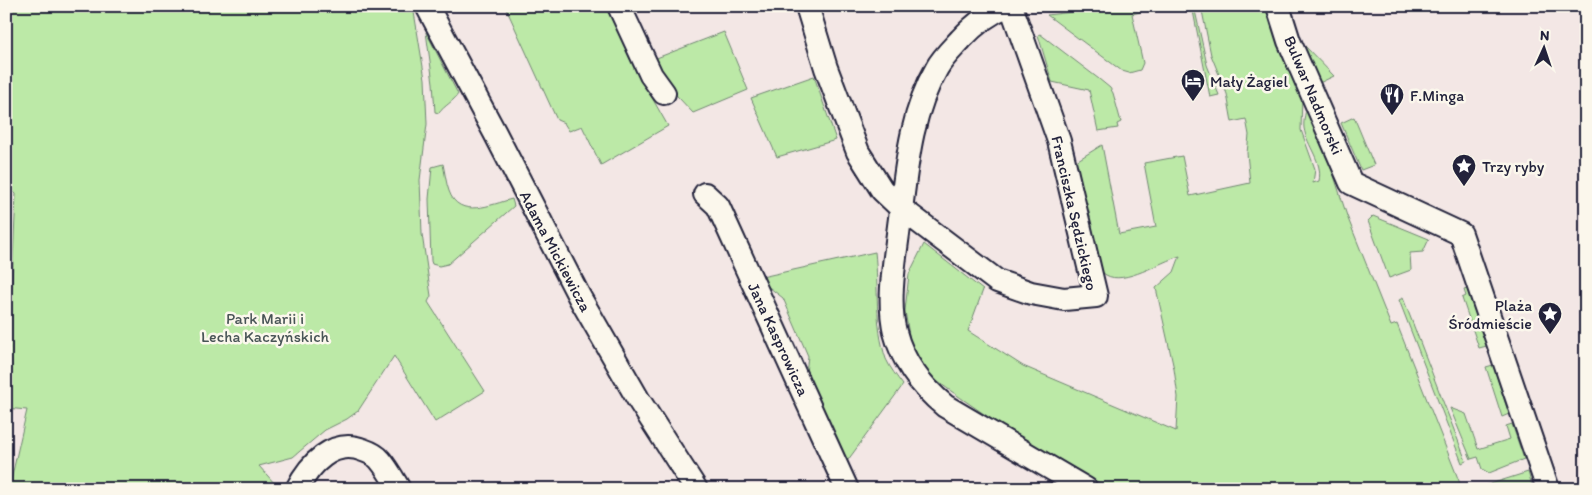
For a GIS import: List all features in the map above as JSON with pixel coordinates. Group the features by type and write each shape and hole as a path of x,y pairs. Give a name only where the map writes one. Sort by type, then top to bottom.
{"street":[{"name":"Adama Mickiewicza","path":"427,6 580,298 638,399 696,489"},
{"path":"619,6 651,75 664,93"},
{"path":"807,6 826,68 858,152 882,190 902,209 891,308 902,354 914,374 929,393 946,406 1086,489"},
{"name":"Franciszka Sędzickiego","path":"1009,6 1060,141 1096,296 1064,299 1031,293 997,281 902,209 913,128 928,85 938,66 970,30 992,12 1009,6"},
{"name":"Bulwar Nadmorski","path":"1278,6 1289,41 1351,184 1461,234 1548,489"},
{"name":"Jana Kasprowicza","path":"705,194 718,206 847,489"},
{"path":"297,489 304,475 314,462 328,453 345,447 357,448 379,458 399,489"}],"green space":[{"name":"Park Marii i Lecha Kaczyńskich","path":"6,6 413,6 425,79 427,124 420,180 422,234 431,296 428,302 485,391 435,422 394,356 358,411 325,430 293,457 259,466 275,484 272,489 9,489 27,410 6,408 6,349 9,349 16,194 6,184"},
{"path":"505,6 608,6 630,59 668,126 601,165 582,126 569,131 564,123 557,120"},
{"path":"1122,6 1139,6 1140,12 1132,14 1143,63 1140,70 1129,73 1122,71 1047,15"},
{"path":"1192,6 1194,6 1207,65 1219,95 1210,97"},
{"path":"1201,6 1271,6 1302,95 1301,130 1315,169 1313,183 1319,181 1320,174 1317,160 1304,128 1307,104 1347,216 1391,326 1397,324 1461,486 1459,489 1110,489 994,421 928,375 910,341 905,311 909,274 924,244 983,290 968,331 1023,366 1176,431 1178,397 1174,369 1156,288 1174,272 1180,256 1132,275 1114,278 1103,273 1098,266 1073,163 1102,145 1119,234 1156,227 1144,163 1182,156 1190,196 1250,183 1247,153 1249,135 1246,119 1232,122 1227,94 1211,55"},
{"path":"426,32 458,94 439,113 435,112"},
{"path":"724,32 748,90 693,113 665,83 654,59"},
{"path":"1040,34 1110,88 1121,122 1117,124 1118,128 1098,131 1089,90 1052,82 1038,35"},
{"path":"1304,45 1334,76 1313,86 1296,49"},
{"path":"814,76 836,140 777,157 751,98"},
{"path":"1354,117 1374,165 1361,170 1341,123"},
{"path":"443,164 449,191 454,200 460,205 468,208 477,208 512,199 514,206 448,264 439,266 432,264 431,261 429,199 432,167"},
{"path":"1373,216 1429,239 1423,252 1410,253 1411,270 1389,278 1368,221"},
{"path":"875,252 878,319 882,346 886,359 903,385 845,464 805,381 808,356 783,298 757,278"},
{"path":"1467,289 1487,346 1479,348 1462,298 1466,296 1464,290"},
{"path":"1403,298 1466,461 1462,463 1399,300"},
{"path":"1493,365 1509,414 1502,417 1486,367"},
{"path":"1450,408 1466,414 1478,449 1510,439 1506,426 1512,424 1524,459 1489,473 1482,469 1478,457 1471,459"},
{"path":"1528,472 1533,489 1475,489"}],"place":[{"name":"Mały Żagiel","path":"1193,102"},
{"name":"F.Minga","path":"1392,116"},
{"name":"Trzy ryby","path":"1464,187"},
{"name":"Plaża Śródmieście","path":"1550,335"}]}
